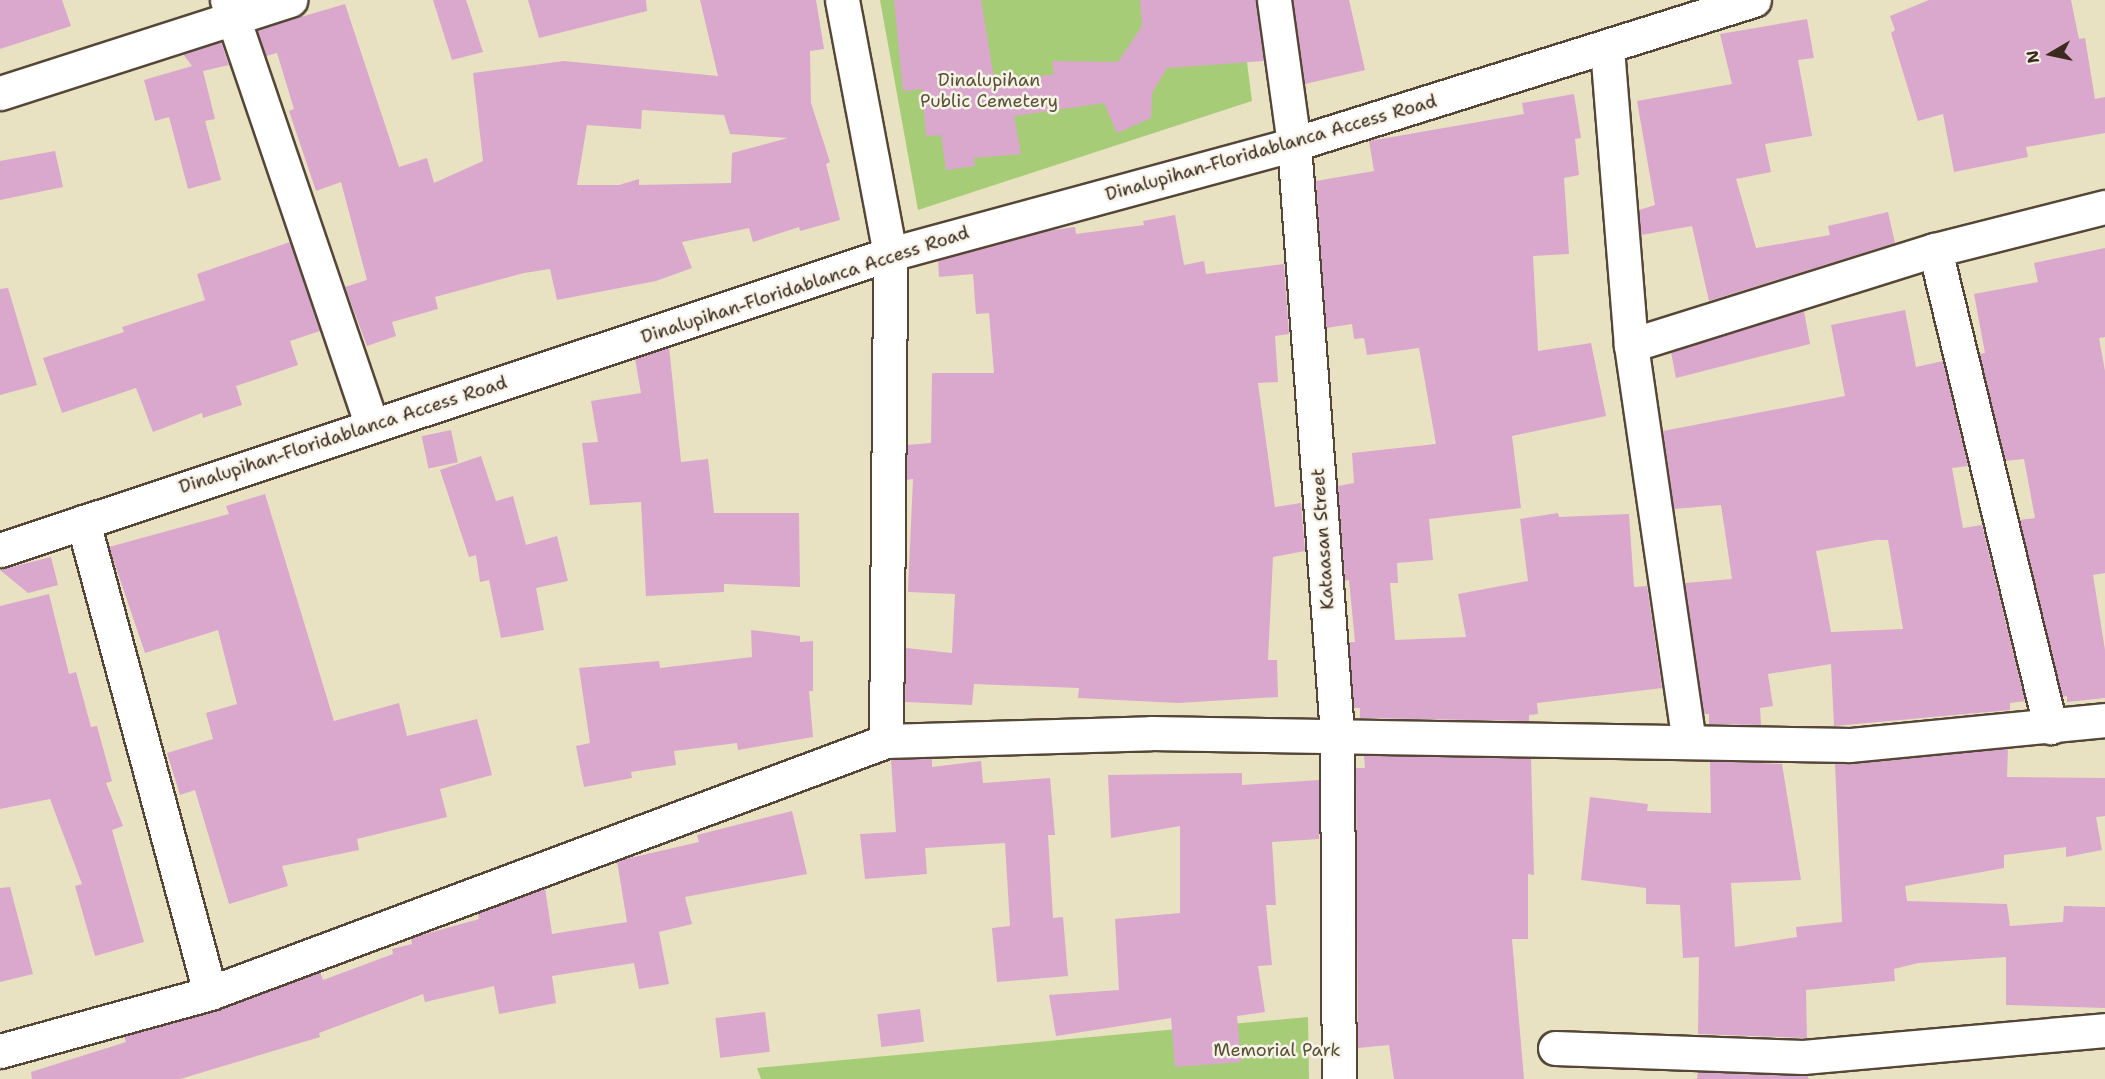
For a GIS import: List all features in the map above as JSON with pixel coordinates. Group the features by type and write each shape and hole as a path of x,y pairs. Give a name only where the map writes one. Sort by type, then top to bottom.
{"street":[{"path":"0,93 230,9 290,0"},
{"path":"842,0 890,254 886,741"},
{"name":"Kataasan Street","path":"1274,0 1294,144 1337,734 1339,1079"},
{"name":"Dinalupihan-Floridablanca Access Road","path":"0,550 890,254 1294,144 1607,48 1754,0"},
{"path":"230,9 372,426"},
{"path":"1607,48 1631,345 1689,741"},
{"path":"1631,345 1935,250 2105,207"},
{"path":"1935,250 2050,727"},
{"path":"83,522 210,993"},
{"path":"0,1051 210,993 886,741 1151,733 1337,734 1850,745 2105,720"},
{"path":"1555,1048 1803,1057 2105,1030"}],"green space":[{"name":"Dinalupihan Public Cemetery","path":"880,0 1239,0 1252,101 918,210"},
{"name":"Memorial Park","path":"1308,1017 1309,1079 761,1079 757,1068"}],"building":[{"path":"0,0 62,0 71,26 0,49"},
{"path":"433,0 466,0 483,52 452,60"},
{"path":"528,0 646,0 647,11 539,38"},
{"path":"700,0 816,0 824,49 810,51 811,103 830,162 826,164 840,220 800,231 799,227 753,242 749,228 682,242 692,268 656,281 557,300 550,269 524,273 435,297 438,309 392,322 396,336 367,346 345,287 367,280 341,182 316,191 289,111 294,109 277,53 266,56 257,30 345,4 399,167 427,158 434,183 483,161 473,73 564,61 718,76","holes":["642,110 724,115 730,134 788,138 732,153 731,183 639,185 639,179 619,185 577,185 587,125 641,129"]},
{"path":"894,0 981,0 995,84 1054,74 1052,61 1118,62 1142,26 1140,0 1256,0 1264,61 1167,68 1152,93 1151,118 1117,133 1104,103 1014,116 1021,154 974,158 975,166 946,170 941,135 926,136 922,89 903,91"},
{"path":"1293,0 1349,0 1365,70 1305,84"},
{"path":"1929,0 2071,0 2079,39 2085,38 2095,99 2105,97 2105,133 2026,147 2028,157 1954,172 1943,114 1918,121 1891,33 1895,30 1890,16"},
{"path":"1807,19 1814,58 1798,60 1812,136 1765,144 1771,172 1736,179 1756,248 1830,235 1828,226 1888,212 1895,243 1709,301 1692,226 1641,235 1639,210 1655,205 1637,101 1732,84 1720,34"},
{"path":"221,42 229,65 203,71 215,119 205,121 221,180 188,189 169,117 155,121 144,80 192,66 183,54"},
{"path":"1574,94 1581,138 1575,139 1579,175 1564,178 1569,254 1533,256 1538,351 1591,343 1606,416 1512,436 1521,508 1429,519 1433,560 1397,563 1398,583 1390,583 1395,640 1466,637 1458,594 1528,581 1520,519 1558,513 1559,517 1629,514 1634,587 1647,586 1662,688 1537,703 1538,714 1529,715 1529,721 1360,718 1360,708 1354,708 1349,642 1355,642 1349,580 1345,581 1338,486 1354,483 1352,453 1436,444 1419,348 1367,355 1364,338 1354,339 1352,324 1326,328 1316,181 1374,171 1369,141 1524,114 1522,103"},
{"path":"55,151 63,187 0,200 0,161"},
{"path":"1175,215 1184,265 1204,261 1206,274 1284,264 1289,334 1275,336 1278,382 1258,383 1275,507 1301,503 1305,551 1273,557 1268,660 1277,660 1278,697 1178,703 1078,698 1079,688 974,684 972,705 905,702 906,648 952,653 955,594 908,592 913,479 907,480 907,445 931,443 932,373 994,373 989,313 976,314 973,274 939,277 938,260 1040,232 1075,227 1076,234 1144,225 1143,221"},
{"path":"290,242 320,331 290,341 298,365 236,386 242,405 203,418 202,413 153,432 136,388 62,413 43,358 124,332 122,327 205,300 197,274"},
{"path":"2105,248 2105,337 2099,338 2105,371 2105,573 2093,575 2105,650 2105,698 2067,702 2067,696 2062,697 2019,520 2035,518 2024,459 2005,461 1979,354 1985,353 1974,294 2038,282 2034,263"},
{"path":"8,288 37,385 0,395 0,289"},
{"path":"1905,310 1916,367 1943,361 1968,466 1952,468 1963,528 1982,525 2025,701 2010,703 2010,710 1834,726 1831,664 1768,674 1773,706 1760,708 1761,725 1709,724 1709,714 1704,714 1685,583 1732,579 1721,505 1674,509 1663,431 1845,396 1831,325","holes":["1876,540 1888,540 1903,629 1831,632 1816,551"]},
{"path":"1804,311 1810,344 1676,378 1671,352"},
{"path":"669,347 681,462 708,459 714,513 799,513 800,587 724,584 724,592 646,596 641,502 590,505 582,443 598,442 591,401 641,393 635,359"},
{"path":"451,430 458,462 429,469 422,436"},
{"path":"481,456 496,501 513,496 526,545 557,536 568,581 536,588 544,630 501,638 489,580 480,582 476,555 469,557 440,470"},
{"path":"265,494 334,721 399,703 407,736 477,719 492,775 440,789 447,817 357,839 359,850 282,866 288,886 229,904 195,790 180,795 167,753 213,739 206,713 237,704 218,630 145,653 109,547 229,514 226,506"},
{"path":"51,557 58,585 28,593 0,570"},
{"path":"49,594 69,674 76,672 91,727 97,726 112,781 106,783 123,826 112,830 144,942 95,956 75,886 82,884 50,799 0,809 0,606"},
{"path":"751,630 800,636 800,642 813,641 813,691 809,691 813,737 738,750 737,743 674,751 676,765 631,772 632,778 584,787 576,746 590,743 579,668 659,661 660,668 752,657"},
{"path":"2008,748 2007,777 2105,778 2105,816 2096,817 2102,850 2066,857 2066,847 2004,855 2004,868 1905,886 1907,901 2007,904 2010,926 2063,922 2064,906 2105,907 2105,1008 2006,1005 2006,957 1918,963 1894,969 1895,981 1806,990 1807,1038 1698,1034 1699,957 1683,958 1680,905 1646,904 1646,888 1581,880 1590,797 1648,804 1647,811 1711,813 1710,761 1782,764 1801,880 1731,883 1735,947 1797,937 1796,927 1842,922 1835,764"},
{"path":"1364,755 1531,758 1534,875 1528,874 1528,939 1512,939 1524,1079 1394,1079 1389,1045 1358,1048 1356,768 1365,768"},
{"path":"932,758 932,767 981,761 983,783 1050,778 1055,835 1048,835 1053,918 1063,917 1068,976 997,982 992,928 1010,926 1005,843 925,848 927,874 865,879 860,834 896,832 891,760"},
{"path":"1242,773 1242,785 1319,780 1319,839 1272,842 1276,905 1266,905 1272,965 1258,966 1265,1012 1237,1016 1241,1062 1175,1067 1171,1018 1056,1036 1049,995 1119,990 1115,919 1180,913 1180,826 1111,838 1108,775"},
{"path":"792,811 807,874 685,897 692,924 659,932 669,984 639,989 634,963 552,976 556,1003 499,1014 494,986 425,1002 423,994 319,1033 320,1037 180,1079 32,1079 31,1072 126,1042 124,1036 217,1011 320,972 323,980 393,954 392,949 412,944 411,938 479,919 478,913 545,888 552,934 627,922 617,861 699,842 697,835"},
{"path":"10,887 33,974 0,982 0,888"},
{"path":"920,1009 924,1042 881,1047 877,1014"},
{"path":"765,1012 770,1052 720,1058 715,1018"},
{"path":"1698,1072 1808,1075 1808,1079 1697,1079"}]}
